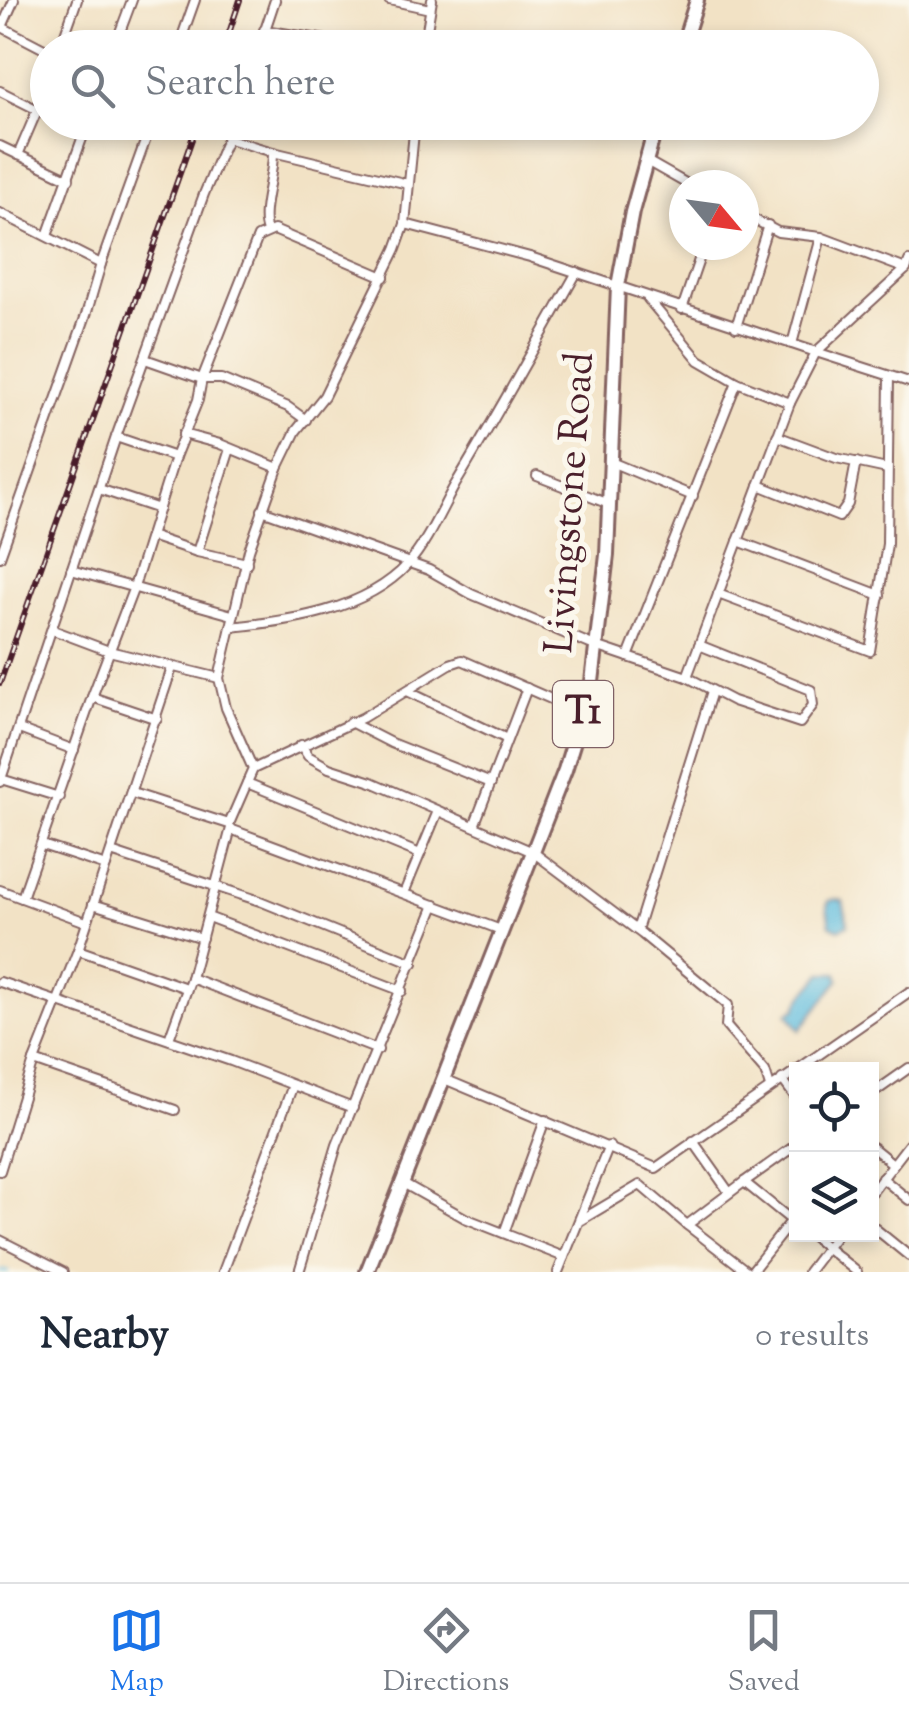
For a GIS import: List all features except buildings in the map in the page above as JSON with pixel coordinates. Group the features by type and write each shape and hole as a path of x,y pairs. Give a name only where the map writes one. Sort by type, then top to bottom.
{"highway":[{"path":"688,30 697,0"},
{"name":"Livingstone Road","path":"367,1272 533,852 583,712 598,647 618,286 651,140"}],"street":[{"path":"14,0 1,27 30,42"},
{"path":"66,30 77,0"},
{"path":"121,30 132,0"},
{"path":"184,30 195,0"},
{"path":"264,30 275,0"},
{"path":"389,0 431,4 427,30"},
{"path":"0,91 30,106"},
{"path":"18,154 30,128"},
{"path":"46,236 82,140"},
{"path":"0,557 145,140"},
{"path":"60,797 0,781 116,437 204,194 228,140"},
{"path":"235,140 408,184"},
{"path":"169,1039 191,978 231,827 252,769 226,708 219,678 232,615 278,468 296,431 324,396 384,277 405,224 413,140"},
{"path":"0,146 69,179"},
{"path":"267,231 264,220 273,152"},
{"path":"645,160 669,174"},
{"path":"0,213 100,264"},
{"path":"687,677 790,403 816,352 908,265 822,237 778,232 759,221"},
{"path":"405,224 577,272 682,310 909,382"},
{"path":"736,327 768,225"},
{"path":"22,898 134,587 175,456 198,400 202,378 258,237 274,230 384,277"},
{"path":"792,344 822,237"},
{"path":"682,310 699,260"},
{"path":"230,627 308,616 373,590 408,564 577,272"},
{"path":"644,295 699,360 737,382 790,403"},
{"path":"145,359 202,378 221,378 288,407 306,420"},
{"path":"718,594 868,651 872,648 887,544 889,376"},
{"path":"628,658 737,382"},
{"path":"183,434 278,468"},
{"path":"777,436 888,469"},
{"path":"116,437 175,456"},
{"path":"197,552 230,450"},
{"path":"610,462 693,496"},
{"path":"759,485 838,517 848,504 856,462"},
{"path":"536,476 608,504"},
{"path":"98,489 159,509"},
{"path":"262,510 430,570 471,594 598,647 687,677 712,692 800,724 814,698 812,690 699,645"},
{"path":"150,536 247,564"},
{"path":"738,541 880,595"},
{"path":"71,570 232,615"},
{"path":"54,630 109,651 219,678"},
{"path":"252,769 350,722 462,660 583,712"},
{"path":"0,1171 34,1061 78,950 172,668"},
{"path":"474,826 527,688"},
{"path":"407,692 508,739"},
{"path":"637,930 712,692"},
{"path":"92,697 158,719"},
{"path":"350,722 392,744 491,783"},
{"path":"19,729 74,750"},
{"path":"301,746 308,756 329,768 533,852 728,1005 726,1026 765,1071 770,1087"},
{"path":"247,783 420,854"},
{"path":"132,792 502,930"},
{"path":"404,893 438,811"},
{"path":"42,845 106,866"},
{"path":"111,852 218,886 414,964"},
{"path":"0,890 86,922"},
{"path":"92,904 202,938"},
{"path":"298,1272 323,1186 352,1108 436,905"},
{"path":"208,917 402,992"},
{"path":"78,950 186,988"},
{"path":"191,978 378,1050"},
{"path":"0,982 169,1039 352,1108"},
{"path":"580,1220 640,1185 693,1141 909,992"},
{"path":"34,1061 176,1110"},
{"path":"879,1090 908,1071"},
{"path":"442,1078 656,1168"},
{"path":"782,1078 789,1088"},
{"path":"224,1272 294,1085"},
{"path":"504,1233 545,1120"},
{"path":"693,1141 729,1192"},
{"path":"879,1182 909,1144"},
{"path":"558,1272 608,1146"},
{"path":"687,1225 789,1150"},
{"path":"878,1152 893,1164"},
{"path":"882,1178 909,1200"},
{"path":"402,1182 444,1208 564,1257"},
{"path":"744,1182 789,1216"},
{"path":"640,1185 750,1272 789,1227"},
{"path":"879,1232 909,1256"},
{"path":"0,1240 62,1272"},
{"path":"819,1242 857,1272"},
{"path":"808,1272 831,1242"}],"water":[{"path":"829,901 843,901 848,925 839,929 830,925 827,907"},
{"path":"822,973 837,973 839,980 800,1030 788,1013 796,1009"}],"waterway":[{"path":"0,1271 8,1272"}],"railway":[{"path":"230,30 240,0"},
{"path":"0,683 192,140"}]}
